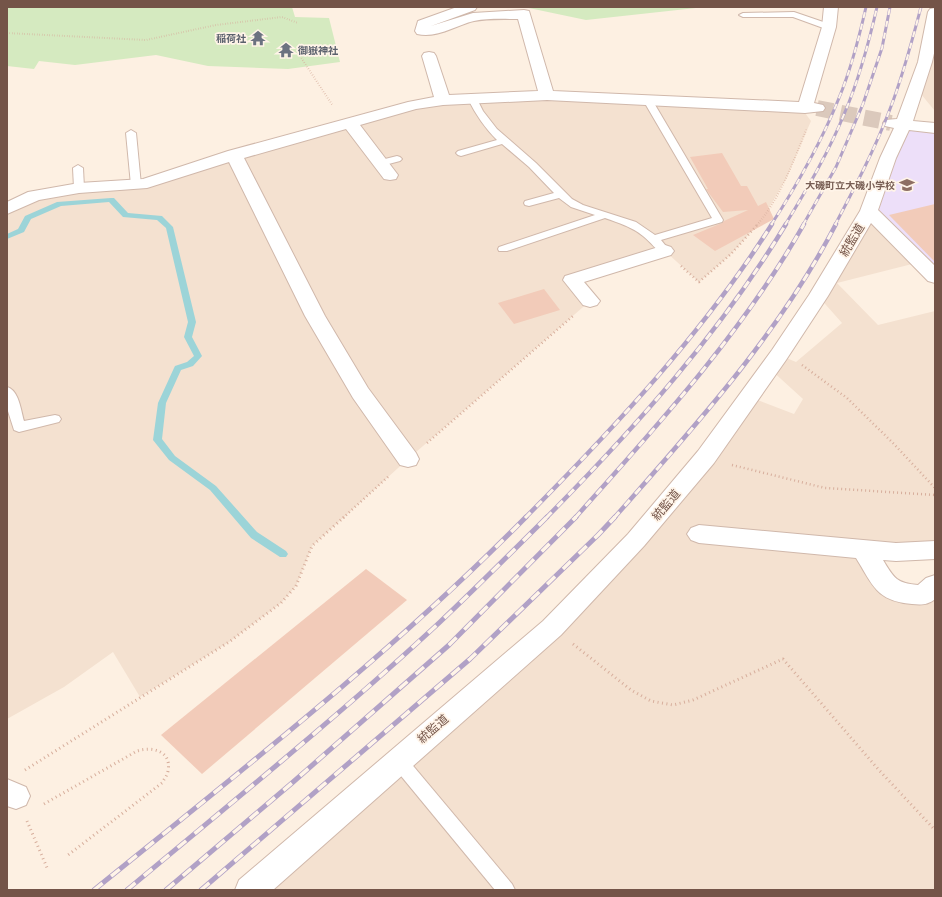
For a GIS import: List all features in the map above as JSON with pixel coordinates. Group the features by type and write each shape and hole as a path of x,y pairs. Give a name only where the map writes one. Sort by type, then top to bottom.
{"street":[{"path":"443,100 425,43 423,24 470,7"},
{"path":"7,208 34,196 79,188 136,185 234,155 414,105 443,100 547,95 701,101 811,108 829,27 831,7"},
{"name":"統監道","path":"250,890 398,760 552,628 636,540 701,463 779,355 818,296 869,211 888,158 897,124 929,47 935,13"},
{"path":"425,43 433,30 442,26 474,17 524,14 547,95"},
{"path":"347,124 385,169"},
{"path":"897,124 935,128"},
{"path":"234,155 315,316 360,393 408,459"},
{"path":"869,211 935,277"},
{"path":"590,301 572,280 660,245"},
{"path":"699,534 896,552 935,550"},
{"path":"863,548 886,585 898,594 922,595 935,585"}],"lane":[{"path":"743,15 794,14 829,27"},
{"path":"473,99 477,111 503,141 542,173 561,194 574,204 627,222 660,245 718,220 648,100"},
{"path":"131,133 136,185"},
{"path":"461,153 503,141"},
{"path":"385,169 397,159"},
{"path":"78,168 79,188"},
{"path":"529,203 561,194"},
{"path":"503,248 605,215"},
{"path":"7,391 9,393 19,427 55,419"},
{"path":"398,760 506,890"}],"path":[{"path":"7,33 146,40 216,25 282,17 298,23"},
{"path":"300,56 347,124"},
{"path":"660,245 699,282 730,255 761,221 786,179 810,121 805,113 811,108"},
{"path":"48,870 17,794 281,603 296,586 312,546 408,459 590,301"},
{"path":"779,355 804,365 847,398 893,443 935,488"},
{"path":"744,469 825,488 935,495"},
{"path":"552,628 631,690 651,701 673,705 693,700 783,659 878,769 935,830"},
{"path":"49,801 137,751 149,748 158,750 165,756 169,764 168,774 162,783 68,855"}],"shaded area":[{"path":"935,12 935,111 916,88"},
{"path":"547,95 805,113 811,121 786,179 761,221 730,255 699,282 665,251 572,280 590,301 408,459 312,546 296,586 281,603 229,642 140,697 113,652 64,687 7,719 7,209 34,196 136,185 414,105"},
{"name":"大磯町立大磯小学校","path":"903,125 935,128 935,277 869,211"},
{"path":"869,211 920,262 837,283 878,325 935,311 935,550 863,548 886,585 935,585 935,890 250,890 552,628 750,397 794,414 803,399 770,369 779,355 796,362 842,323 818,296"}],"green space":[{"path":"7,7 292,7 295,17 329,18 340,62 288,69 208,66 156,55 75,65 39,61 34,69 7,66"},
{"path":"524,7 705,7 586,20"}],"building":[{"path":"722,153 741,186 747,186 758,206 766,202 774,219 715,251 693,235 748,210 723,212 706,189 708,189 690,157"},
{"path":"935,204 935,262 889,215"},
{"path":"544,289 560,310 514,324 498,303"},
{"path":"366,569 407,600 202,774 161,735"}],"waterway":[{"path":"7,237 21,230 28,218 60,204 111,200 126,215 159,218 169,227 192,322 188,337 198,356 190,364 178,368 162,403 157,440 172,458 213,488 254,535 283,554"}],"tunnel":[{"path":"817,108 891,123"}],"railway":[{"path":"771,225 808,163 832,115 851,65 866,7"},
{"path":"785,225 817,170 839,127 859,74 877,7"},
{"path":"803,225 836,167 863,104 882,48 890,7"},
{"path":"835,225 878,139 895,97 911,46 921,7"},
{"path":"525,518 592,449 657,377 717,303 746,264 772,224"},
{"path":"546,518 612,449 675,378 733,303 786,224"},
{"path":"575,518 667,413 726,340 754,303 804,224"},
{"path":"614,518 705,414 762,341 789,303 836,224"},
{"path":"166,890 292,783 449,645 576,517"},
{"path":"201,890 470,659 615,517"},
{"path":"94,890 261,755 370,663 475,567 525,518"},
{"path":"127,890 285,758 402,657 467,596 546,518"}],"place":[{"name":"稲荷社","path":"258,38"},
{"name":"御嶽神社","path":"286,50"},
{"name":"大磯町立大磯小学校","path":"907,185"}]}
